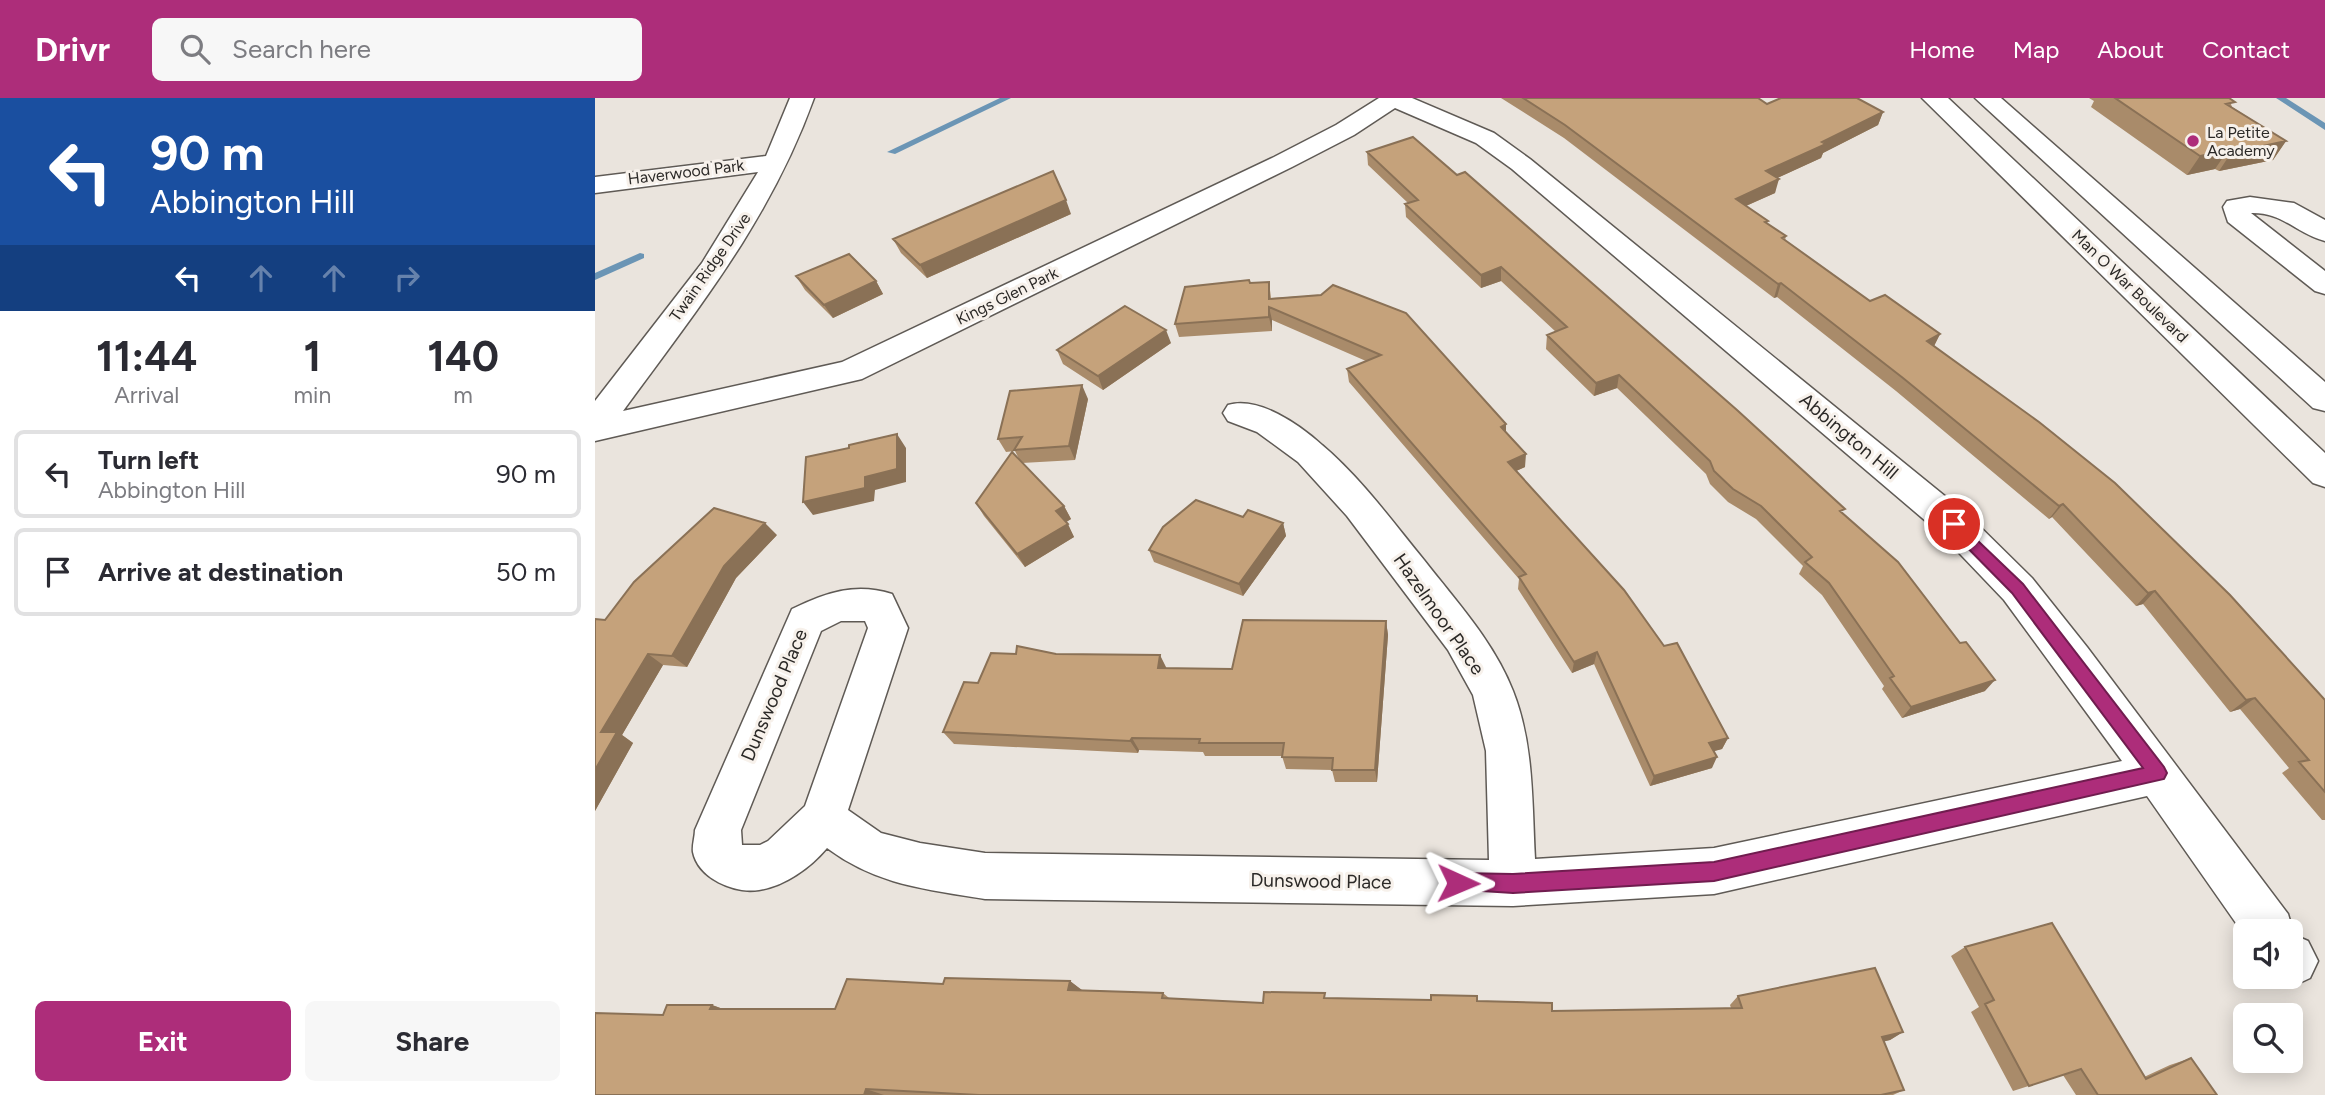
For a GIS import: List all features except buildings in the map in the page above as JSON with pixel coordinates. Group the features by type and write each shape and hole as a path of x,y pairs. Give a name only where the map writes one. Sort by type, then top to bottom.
{"street":[{"name":"Twain Ridge Drive","path":"597,420 722,254 777,162 802,98"},
{"name":"Kings Glen Park","path":"597,420 851,371 1248,179 1345,130 1395,98"},
{"name":"Abbington Hill","path":"1395,98 1485,138 1521,164 1954,524 2018,589 2158,773 2263,919"},
{"name":"Man O War Boulevard","path":"1934,98 2325,474"},
{"path":"1987,98 2325,400"},
{"name":"Haverwood Park","path":"595,184 777,162"},
{"path":"2325,233 2296,212 2283,207 2253,203 2237,207 2238,216 2247,225 2325,285"},
{"name":"Hazelmoor Place","path":"1240,413 1269,424 1310,453 1360,506 1462,638 1493,692 1508,751 1513,883"},
{"name":"Dunswood Place","path":"835,605 878,605 887,628 823,818 806,842 761,867 733,865 716,851 718,830 806,620 835,605"},
{"name":"Dunswood Place","path":"823,818 870,852 920,866 985,876 1513,883 1714,872 2158,773"}],"waterway":[{"path":"892,152 1007,98"},
{"path":"2280,98 2325,127"},
{"path":"595,277 640,256"}],"place":[{"name":"La Petite Academy","path":"2193,141"}],"route":[{"path":"1458,883 1513,883 1714,872 2158,773 2018,589 1954,524"}]}
